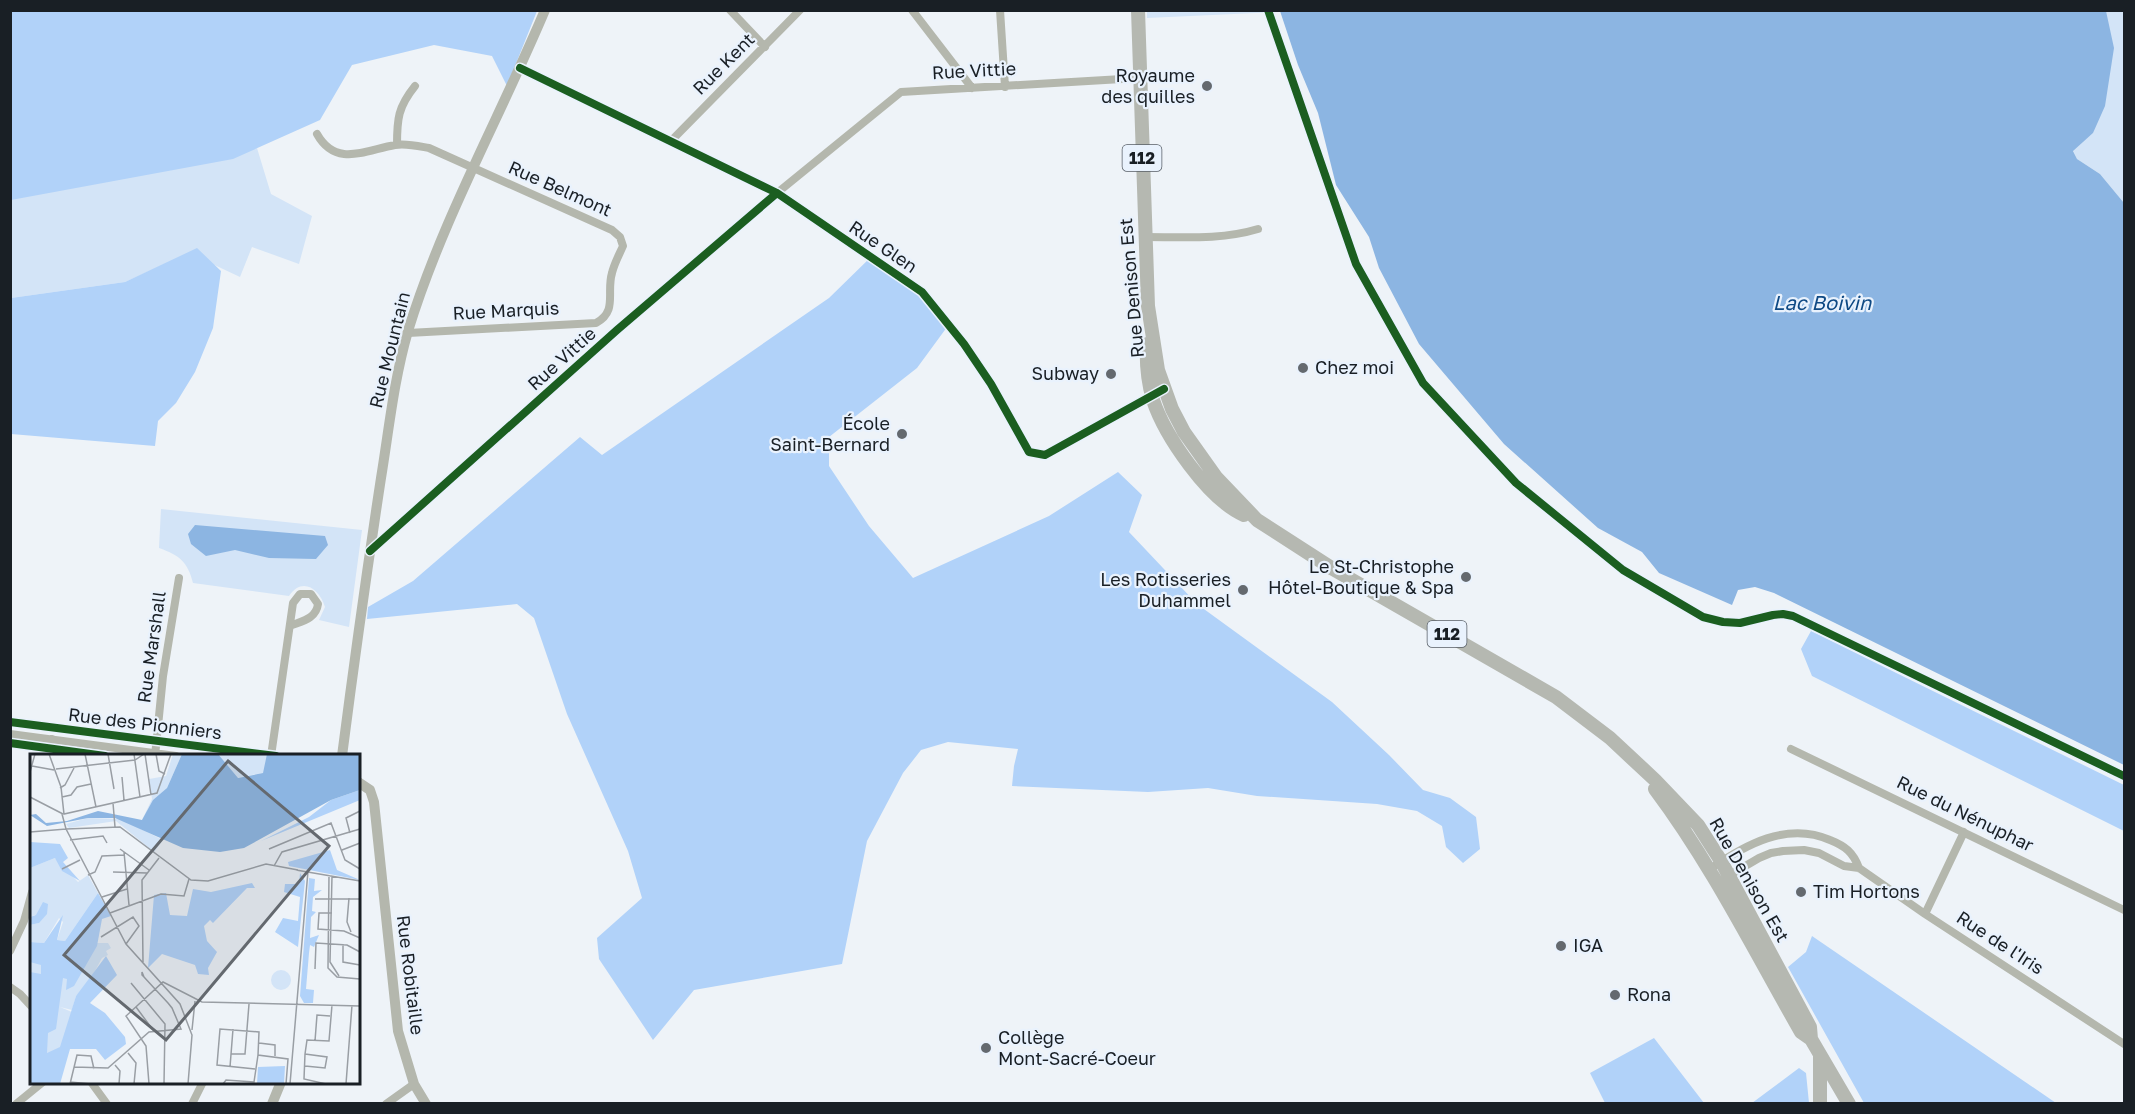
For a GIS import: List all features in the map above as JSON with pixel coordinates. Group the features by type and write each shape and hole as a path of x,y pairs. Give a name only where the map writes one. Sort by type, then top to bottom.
{"main road":[{"name":"Rue Denison Est","path":"1138,10 1148,306 1146,361 1158,392 1169,434 1190,465 1233,509 1257,520 1333,569 1556,697 1610,738 1671,810 1716,871 1801,1032 1811,1039 1849,1104"},
{"name":"Rue Denison Est","path":"1716,871 1730,876 1810,1027 1811,1039"},
{"path":"1820,1054 1820,1104"}],"street":[{"name":"Rue Mountain","path":"342,754 397,375 408,333 422,287 545,10"},
{"path":"730,10 765,47"},
{"name":"Rue Kent","path":"671,141 800,10"},
{"path":"912,10 972,88"},
{"path":"1000,10 1005,87"},
{"name":"Rue Glen","path":"520,68 777,193 922,292 964,344 991,384 1029,452 1045,455 1158,392"},
{"name":"Rue Vittie","path":"370,550 616,330 777,193 901,92 1139,78"},
{"path":"397,145 397,119 401,106 414,86"},
{"name":"Rue Belmont","path":"317,134 325,145 345,155 397,145 429,148 612,230 620,237 623,246 611,274 610,307 605,318"},
{"path":"1145,237 1223,236 1258,229"},
{"name":"Rue Marquis","path":"408,333 596,323 605,318"},
{"name":"Rue Marshall","path":"155,754 163,676 179,578"},
{"path":"271,754 290,626"},
{"name":"Rue des Pionniers","path":"10,734 155,754"},
{"path":"50,754 52,739"},
{"name":"Rue du Nénuphar","path":"1791,748 2124,910"},
{"name":"Rue Robitaille","path":"360,783 370,790 375,802 398,1031 414,1084 426,1104"},
{"path":"1925,914 1964,832"},
{"name":"Rue de l'Iris","path":"1716,871 1756,842 1787,833 1815,835 1841,845 1852,852 1859,868"},
{"path":"1768,838 1771,853"},
{"name":"Rue de l'Iris","path":"1730,876 1771,853 1804,850 1819,853 1844,866 1859,868 1925,914 2124,1044"},
{"path":"10,951 24,921 30,899"},
{"path":"10,987 30,1006"},
{"path":"16,1104 42,1084"},
{"path":"93,1084 107,1104"},
{"path":"192,1104 202,1084"},
{"path":"272,1104 281,1084"},
{"path":"386,1104 414,1084"}],"shaded area":[{"path":"1280,10 1280,12 1147,18 1147,11"},
{"path":"11,11 251,149 257,148 271,194 312,216 299,264 252,247 240,277 189,253 125,282 11,298"},
{"path":"11,11 537,11 507,86 492,56 434,45 352,65 320,120 233,159 11,200"},
{"path":"2106,11 2124,11 2124,203 2100,174 2077,159 2073,150 2093,133"},
{"path":"197,248 221,271 213,328 195,372 176,403 158,421 155,446 11,434 11,298 125,282"},
{"path":"874,254 898,272 950,323 917,368 829,437 829,466 869,526 913,578 1049,516 1118,472 1142,495 1129,532 1197,604 1332,702 1423,790 1450,798 1476,817 1480,849 1463,863 1446,847 1442,826 1417,811 1377,804 1257,796 1208,788 1148,792 1012,786 1018,749 948,742 921,750 903,773 867,841 842,964 694,990 653,1040 599,959 597,938 642,898 628,851 567,714 534,618 517,604 367,619 368,607 413,581 580,437 602,455 829,298"},
{"path":"161,509 362,530 349,627 319,620 325,607 319,595 310,587 299,587 289,596 193,583 182,560 159,548"},
{"path":"1811,631 2124,785 2124,831 1812,676 1801,649"},
{"path":"1812,936 2056,1103 1864,1103 1788,967 1806,952"},
{"path":"1654,1038 1704,1103 1605,1103 1590,1073"},
{"path":"1799,1068 1806,1073 1809,1103 1752,1103"}],"water":[{"name":"Lac Boivin","path":"1280,11 2106,11 2114,48 2105,106 2093,133 2073,151 2077,159 2100,174 2124,203 2124,765 1774,593 1755,587 1738,590 1732,605 1659,573 1642,552 1598,528 1504,444 1419,344 1379,268 1369,237 1336,185 1318,113 1298,65"},
{"path":"195,525 325,536 328,545 316,559 269,558 235,550 206,556 191,544 188,534"}],"cycle path":[{"path":"1268,10 1356,264 1423,383 1516,483 1623,570 1703,617 1740,623 1773,615 1793,616 2124,776"},
{"path":"520,68 777,193 922,292 964,344 991,384 1029,452 1045,455 1164,389"},
{"path":"370,551 617,330 777,193"},
{"path":"10,722 260,754"},
{"path":"10,743 90,754"}],"place":[{"name":"Royaume des quilles","path":"1207,86"},
{"name":"Chez moi","path":"1303,368"},
{"name":"Subway","path":"1111,374"},
{"name":"École Saint-Bernard","path":"902,434"},
{"name":"Le St-Christophe Hôtel-Boutique & Spa","path":"1466,577"},
{"name":"Les Rotisseries Duhammel","path":"1243,590"},
{"name":"Tim Hortons","path":"1801,892"},
{"name":"IGA","path":"1561,946"},
{"name":"Rona","path":"1615,995"},
{"name":"Collège Mont-Sacré-Coeur","path":"986,1048"}]}
